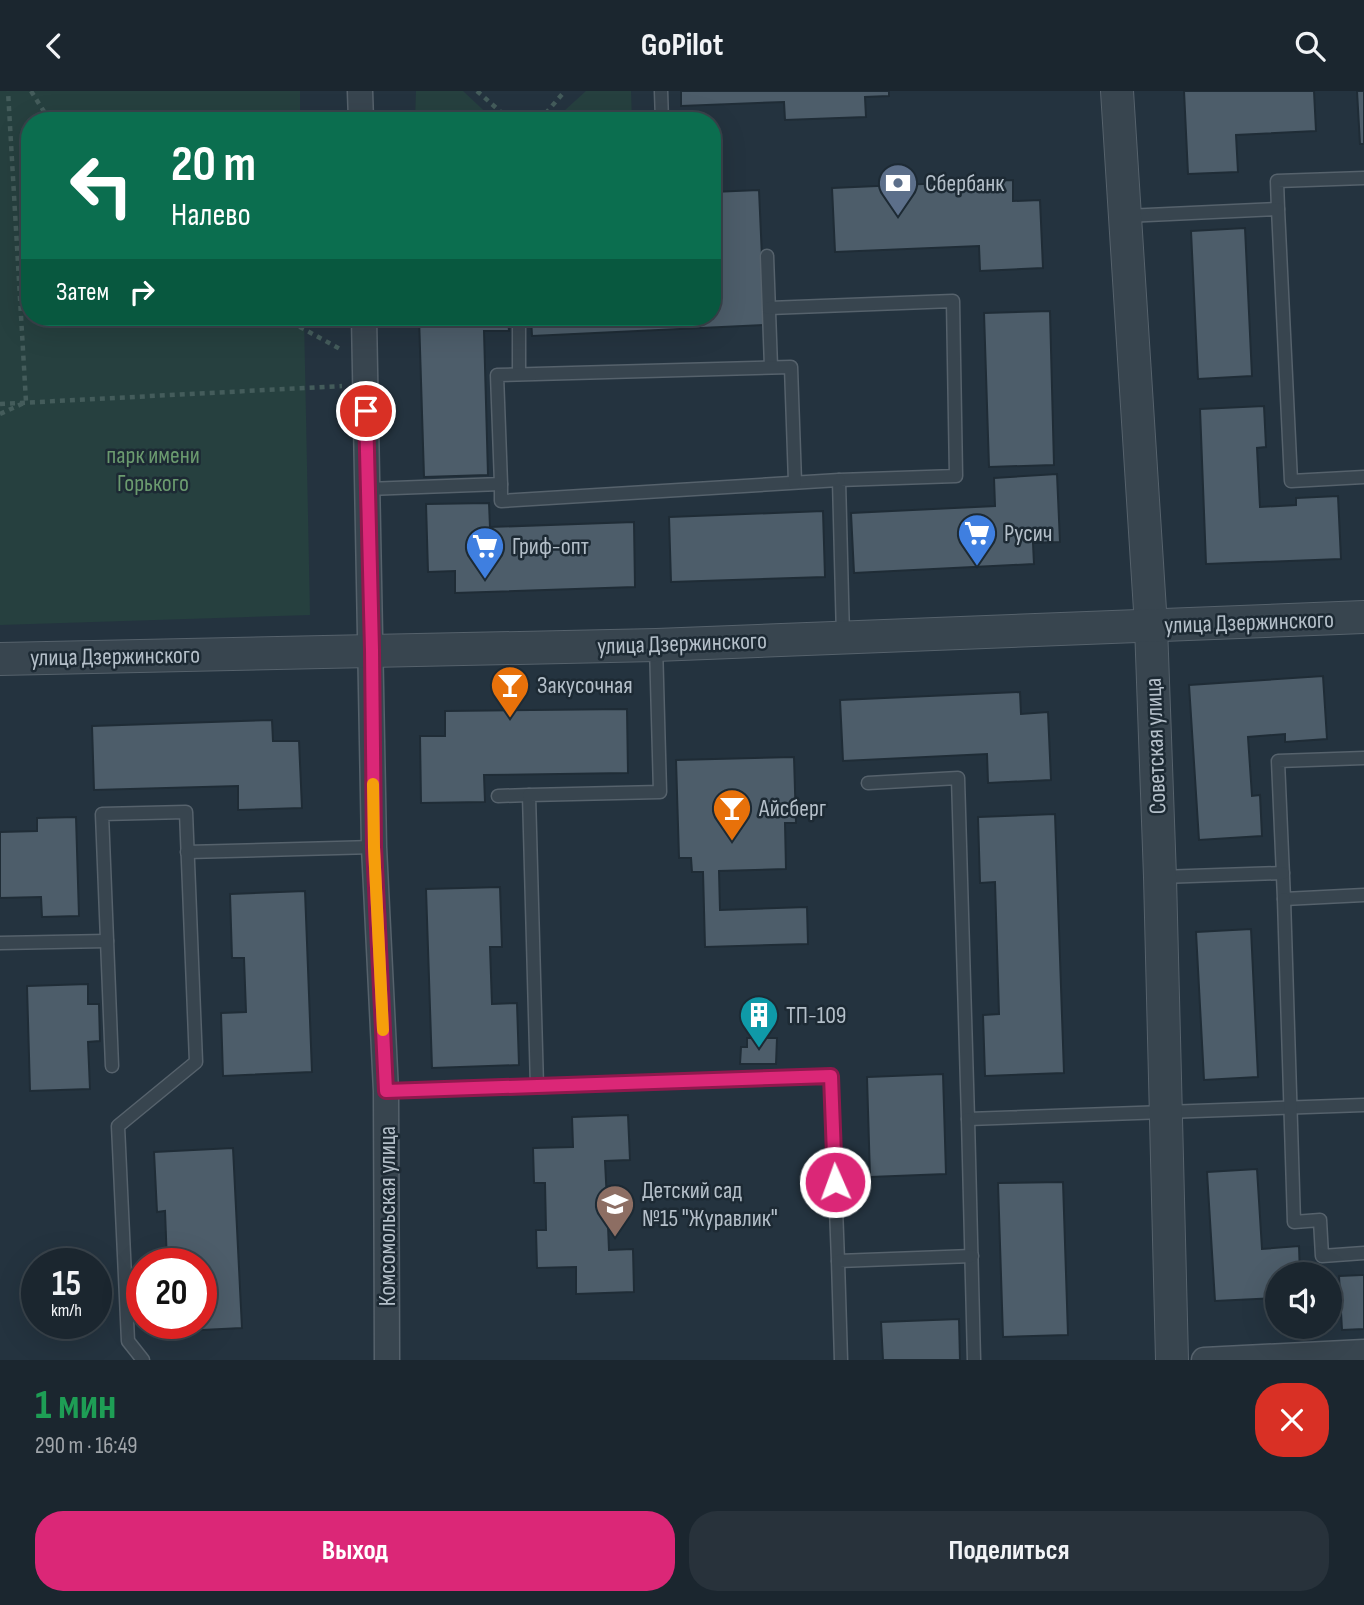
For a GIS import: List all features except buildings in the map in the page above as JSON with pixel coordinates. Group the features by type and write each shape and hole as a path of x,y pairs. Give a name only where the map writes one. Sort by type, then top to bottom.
{"street":[{"path":"360,91 361,112"},
{"name":"Советская улица","path":"1117,91 1151,626 1172,1360"},
{"name":"Комсомольская улица","path":"364,326 374,847 386,1091 387,1360"},
{"name":"улица Дзержинского","path":"0,659 656,645 1364,617"},
{"path":"1204,1360 1364,1352"}],"lane":[{"path":"661,91 662,112"},
{"path":"1364,178 1277,181 1291,481 1364,477"},
{"path":"1126,216 1278,209"},
{"path":"767,256 771,367"},
{"path":"769,308 953,301 956,476 795,482 501,501 497,375 791,367 795,482"},
{"path":"519,326 519,374"},
{"path":"839,480 843,638"},
{"path":"367,489 501,484"},
{"path":"498,796 660,792 656,645"},
{"path":"1364,758 1278,761 1294,1222 1320,1220 1322,1256 1364,1253"},
{"path":"868,783 958,778 974,1360"},
{"path":"530,795 537,1087"},
{"path":"112,1066 102,814 186,811 196,1062 118,1126 128,1341 143,1360"},
{"path":"187,852 374,847"},
{"path":"1160,877 1283,873"},
{"path":"1284,899 1364,895"},
{"path":"0,943 107,941"},
{"path":"386,1091 831,1076 841,1360"},
{"path":"968,1119 1364,1105"},
{"path":"838,1261 972,1256"}],"path":[{"path":"8,91 21,316"},
{"path":"30,91 44,112"},
{"path":"477,91 501,112"},
{"path":"547,112 565,91"},
{"path":"22,326 26,402"},
{"path":"295,326 365,374"},
{"path":"0,404 365,374"},
{"path":"0,414 26,402"}],"green space":[{"name":"парк имени Горького","path":"0,91 300,91 300,112 21,112 21,326 304,326 310,615 0,625"},
{"path":"416,91 463,91 485,112 415,112"},
{"path":"586,91 631,91 632,112 563,112"}],"slow traffic":[{"path":"373,784 383,1030"}],"place":[{"name":"Сбербанк","path":"898,217"},
{"name":"Русич","path":"977,567"},
{"name":"Гриф-опт","path":"485,580"},
{"name":"Закусочная","path":"510,719"},
{"name":"Айсберг","path":"732,842"},
{"name":"ТП-109","path":"759,1049"},
{"name":"Детский сад №15 \"Журавлик\"","path":"615,1238"}],"route":[{"path":"366,411 374,847 386,1091 831,1076 835,1182"}]}
